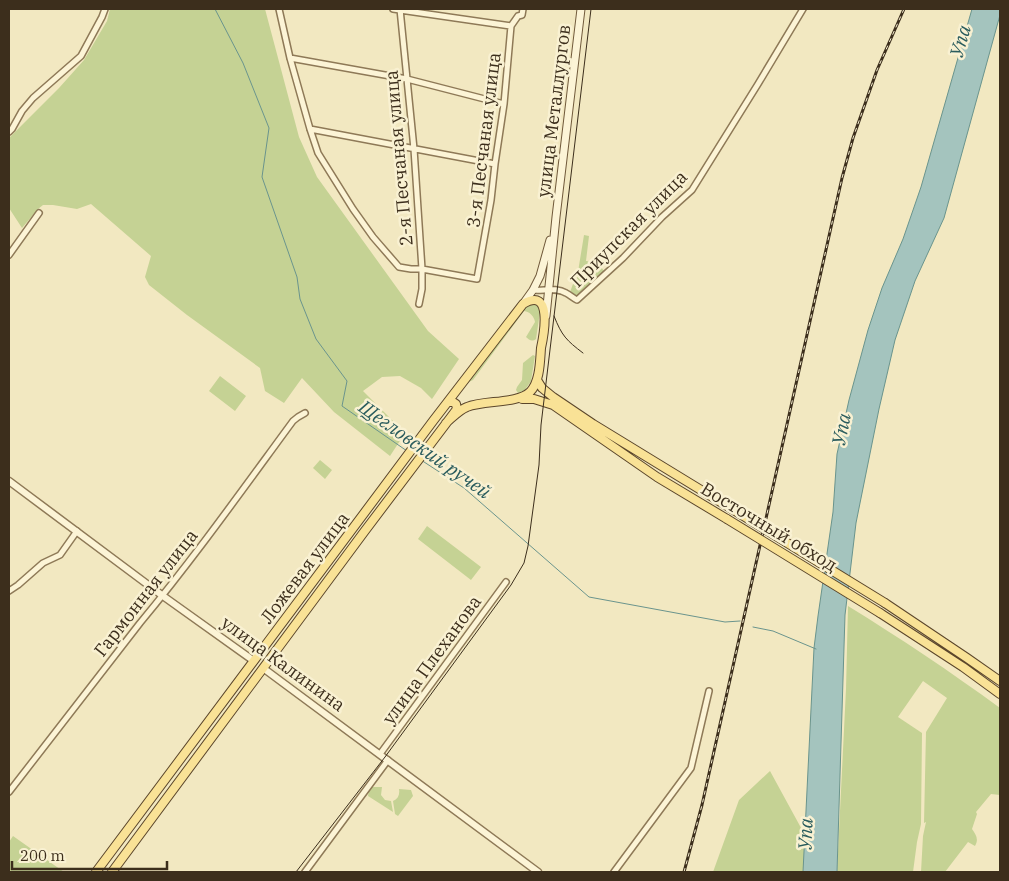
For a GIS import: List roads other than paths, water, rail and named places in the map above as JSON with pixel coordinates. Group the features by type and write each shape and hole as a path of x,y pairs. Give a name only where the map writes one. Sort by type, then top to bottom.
{"main road":[{"name":"улица Металлургов","path":"546,319 581,9"},
{"name":"улица Металлургов","path":"523,304 533,290 544,266 556,218"},
{"path":"518,399 532,390 537,380 546,319 541,303 532,300 523,304"},
{"name":"Ложевая улица","path":"96,872 397,469 523,304"},
{"name":"Восточный обход","path":"537,380 542,388 553,397 593,424 885,603 1000,681"},
{"name":"Ложевая улица","path":"446,424 468,406 478,403 518,399"},
{"name":"Восточный обход","path":"518,399 534,399 553,406 657,477 880,613 963,667 1000,694"},
{"name":"Ложевая улица","path":"112,872 457,409 458,406 456,404 448,402"},
{"path":"397,469 398,476 406,477"},
{"name":"улица Калинина","path":"254,661 263,668"}],"street":[{"path":"10,129 33,98 81,56 105,9"},
{"path":"279,9 290,58 318,153 353,209 373,237 399,267 422,269"},
{"path":"393,9 511,26 518,16 522,15 523,9"},
{"name":"2-я Песчаная улица","path":"400,9 414,149 422,269 422,289 419,304"},
{"name":"Приупская улица","path":"533,290 549,289 566,292 576,300 623,258 662,217 692,190 803,9"},
{"name":"3-я Песчаная улица","path":"422,269 478,279 504,104 511,26"},
{"path":"290,58 407,79 504,104"},
{"path":"310,129 495,164"},
{"path":"9,255 39,213"},
{"name":"Гармонная улица","path":"9,792 163,596 293,422 305,413"},
{"name":"улица Калинина","path":"9,481 254,661"},
{"path":"9,591 43,563 60,555 77,531"},
{"name":"улица Плеханова","path":"380,754 506,582"},
{"name":"улица Калинина","path":"263,668 538,872"},
{"path":"614,872 691,768 709,691"},
{"path":"305,872 388,760"}],"water":[{"name":"Упа","path":"972,9 1000,9 1000,15 944,218 915,281 895,340 856,523 845,615 837,872 803,872 814,648 833,512 837,454 868,330 921,187"}],"waterway":[{"name":"Щегловский ручей","path":"215,9 243,63 269,128 262,177 297,277 300,299 316,339 347,381 342,406 407,451"},
{"name":"Щегловский ручей","path":"421,460 464,488 589,597 725,622 740,621"},
{"name":"Щегловский ручей","path":"753,627 773,631 816,649"}],"tram line":[{"path":"296,872 385,757 511,585 524,563 539,465 541,425 591,9"},
{"path":"554,316 565,337 583,353"}],"railway":[{"path":"684,872 702,805 842,178 853,138 877,70 904,9"}]}
